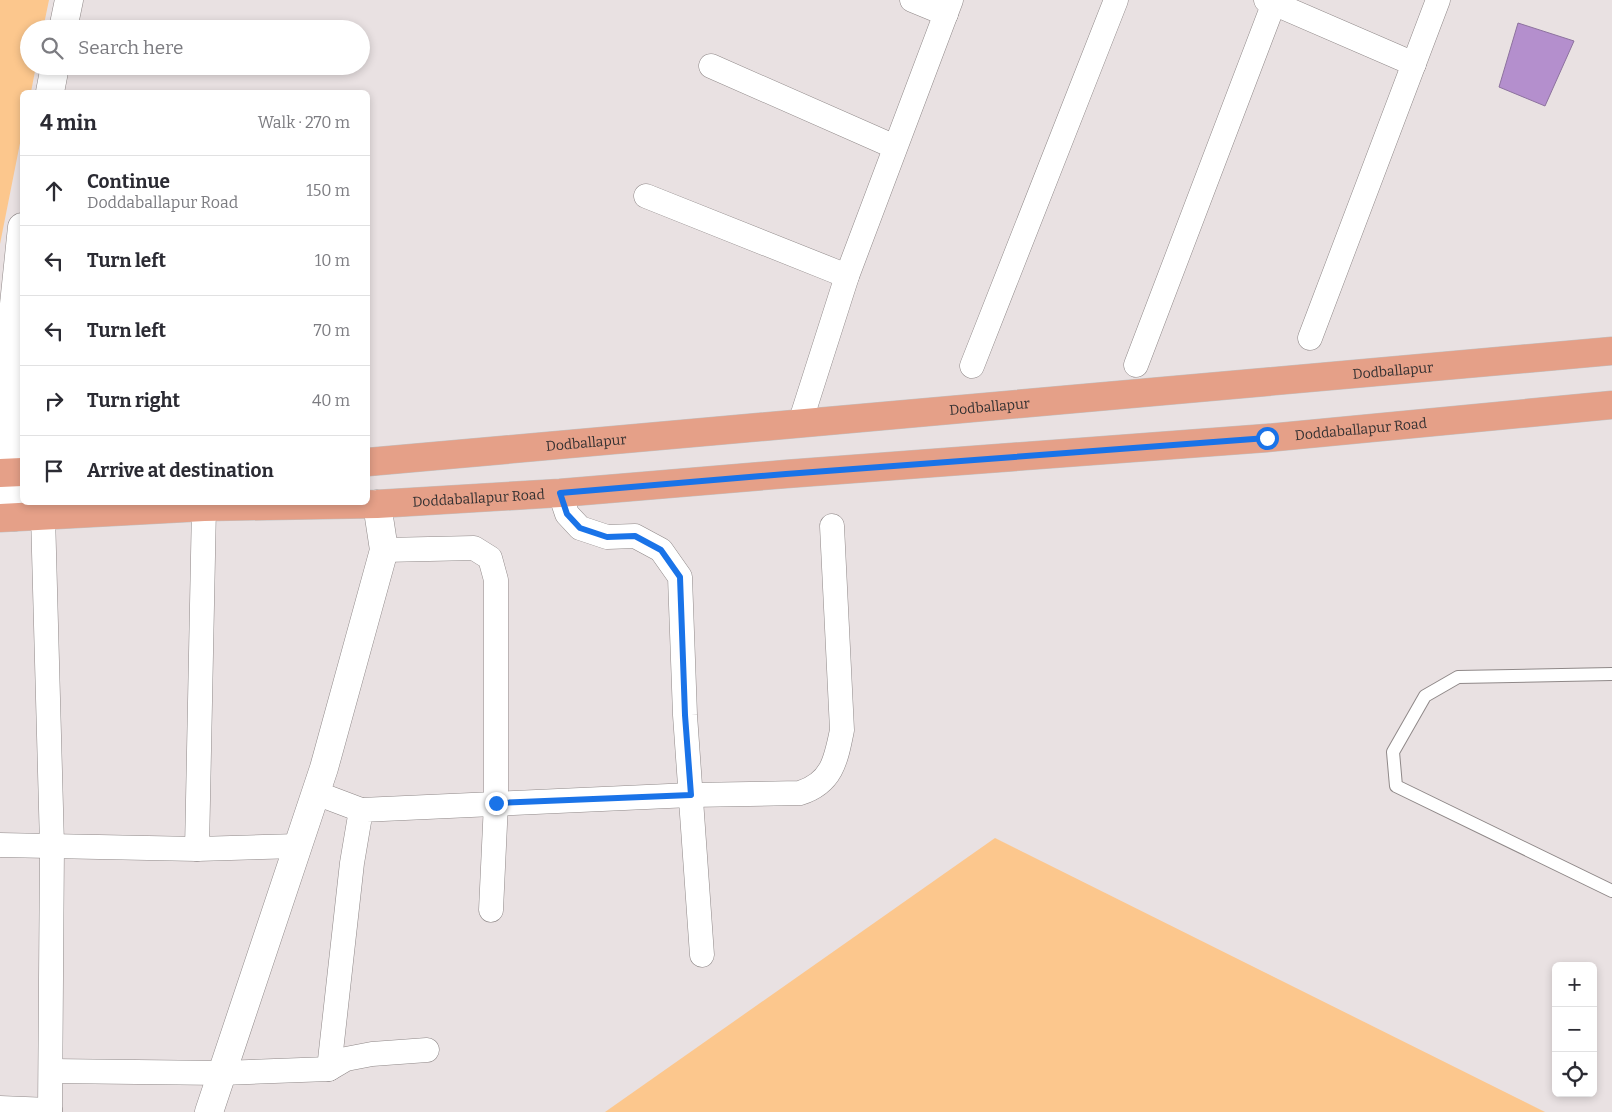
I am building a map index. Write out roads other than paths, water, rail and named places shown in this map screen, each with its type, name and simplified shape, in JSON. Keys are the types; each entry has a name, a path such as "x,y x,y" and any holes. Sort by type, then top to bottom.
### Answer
{"main road":[{"name":"Dodballapur","path":"370,462 1612,351"},
{"name":"Doddaballapur Road","path":"370,504 560,493 1267,438 1612,404"},
{"name":"Doddaballapur Road","path":"7,518 204,507 319,505"}],"street":[{"path":"65,20 69,0"},
{"path":"800,423 847,276 949,7 912,0"},
{"path":"972,366 1116,0"},
{"path":"1310,338 1438,0"},
{"path":"1136,365 1272,1 1414,64"},
{"path":"711,66 896,147"},
{"path":"50,90 54,75"},
{"path":"646,196 847,276"},
{"path":"7,518 12,473 10,343 20,246"},
{"path":"560,493 567,514 580,528 607,537 635,536 661,550 680,577 685,715 702,955"},
{"path":"209,1112 324,768 384,550 377,504"},
{"path":"197,849 204,507"},
{"path":"0,1108 50,1111 52,845 43,516"},
{"path":"316,793 361,810 691,795 800,793 814,789 828,776 837,756 842,730 832,526"},
{"path":"384,550 474,548 490,558 496,580 496,803 491,910"},
{"path":"329,1069 352,862 361,810"},
{"path":"0,845 197,849 298,846"},
{"path":"51,1071 222,1073 329,1069 346,1059 372,1054 428,1050"}],"lane":[{"path":"1612,674 1458,677 1425,696 1394,752 1396,786 1612,891"}]}
